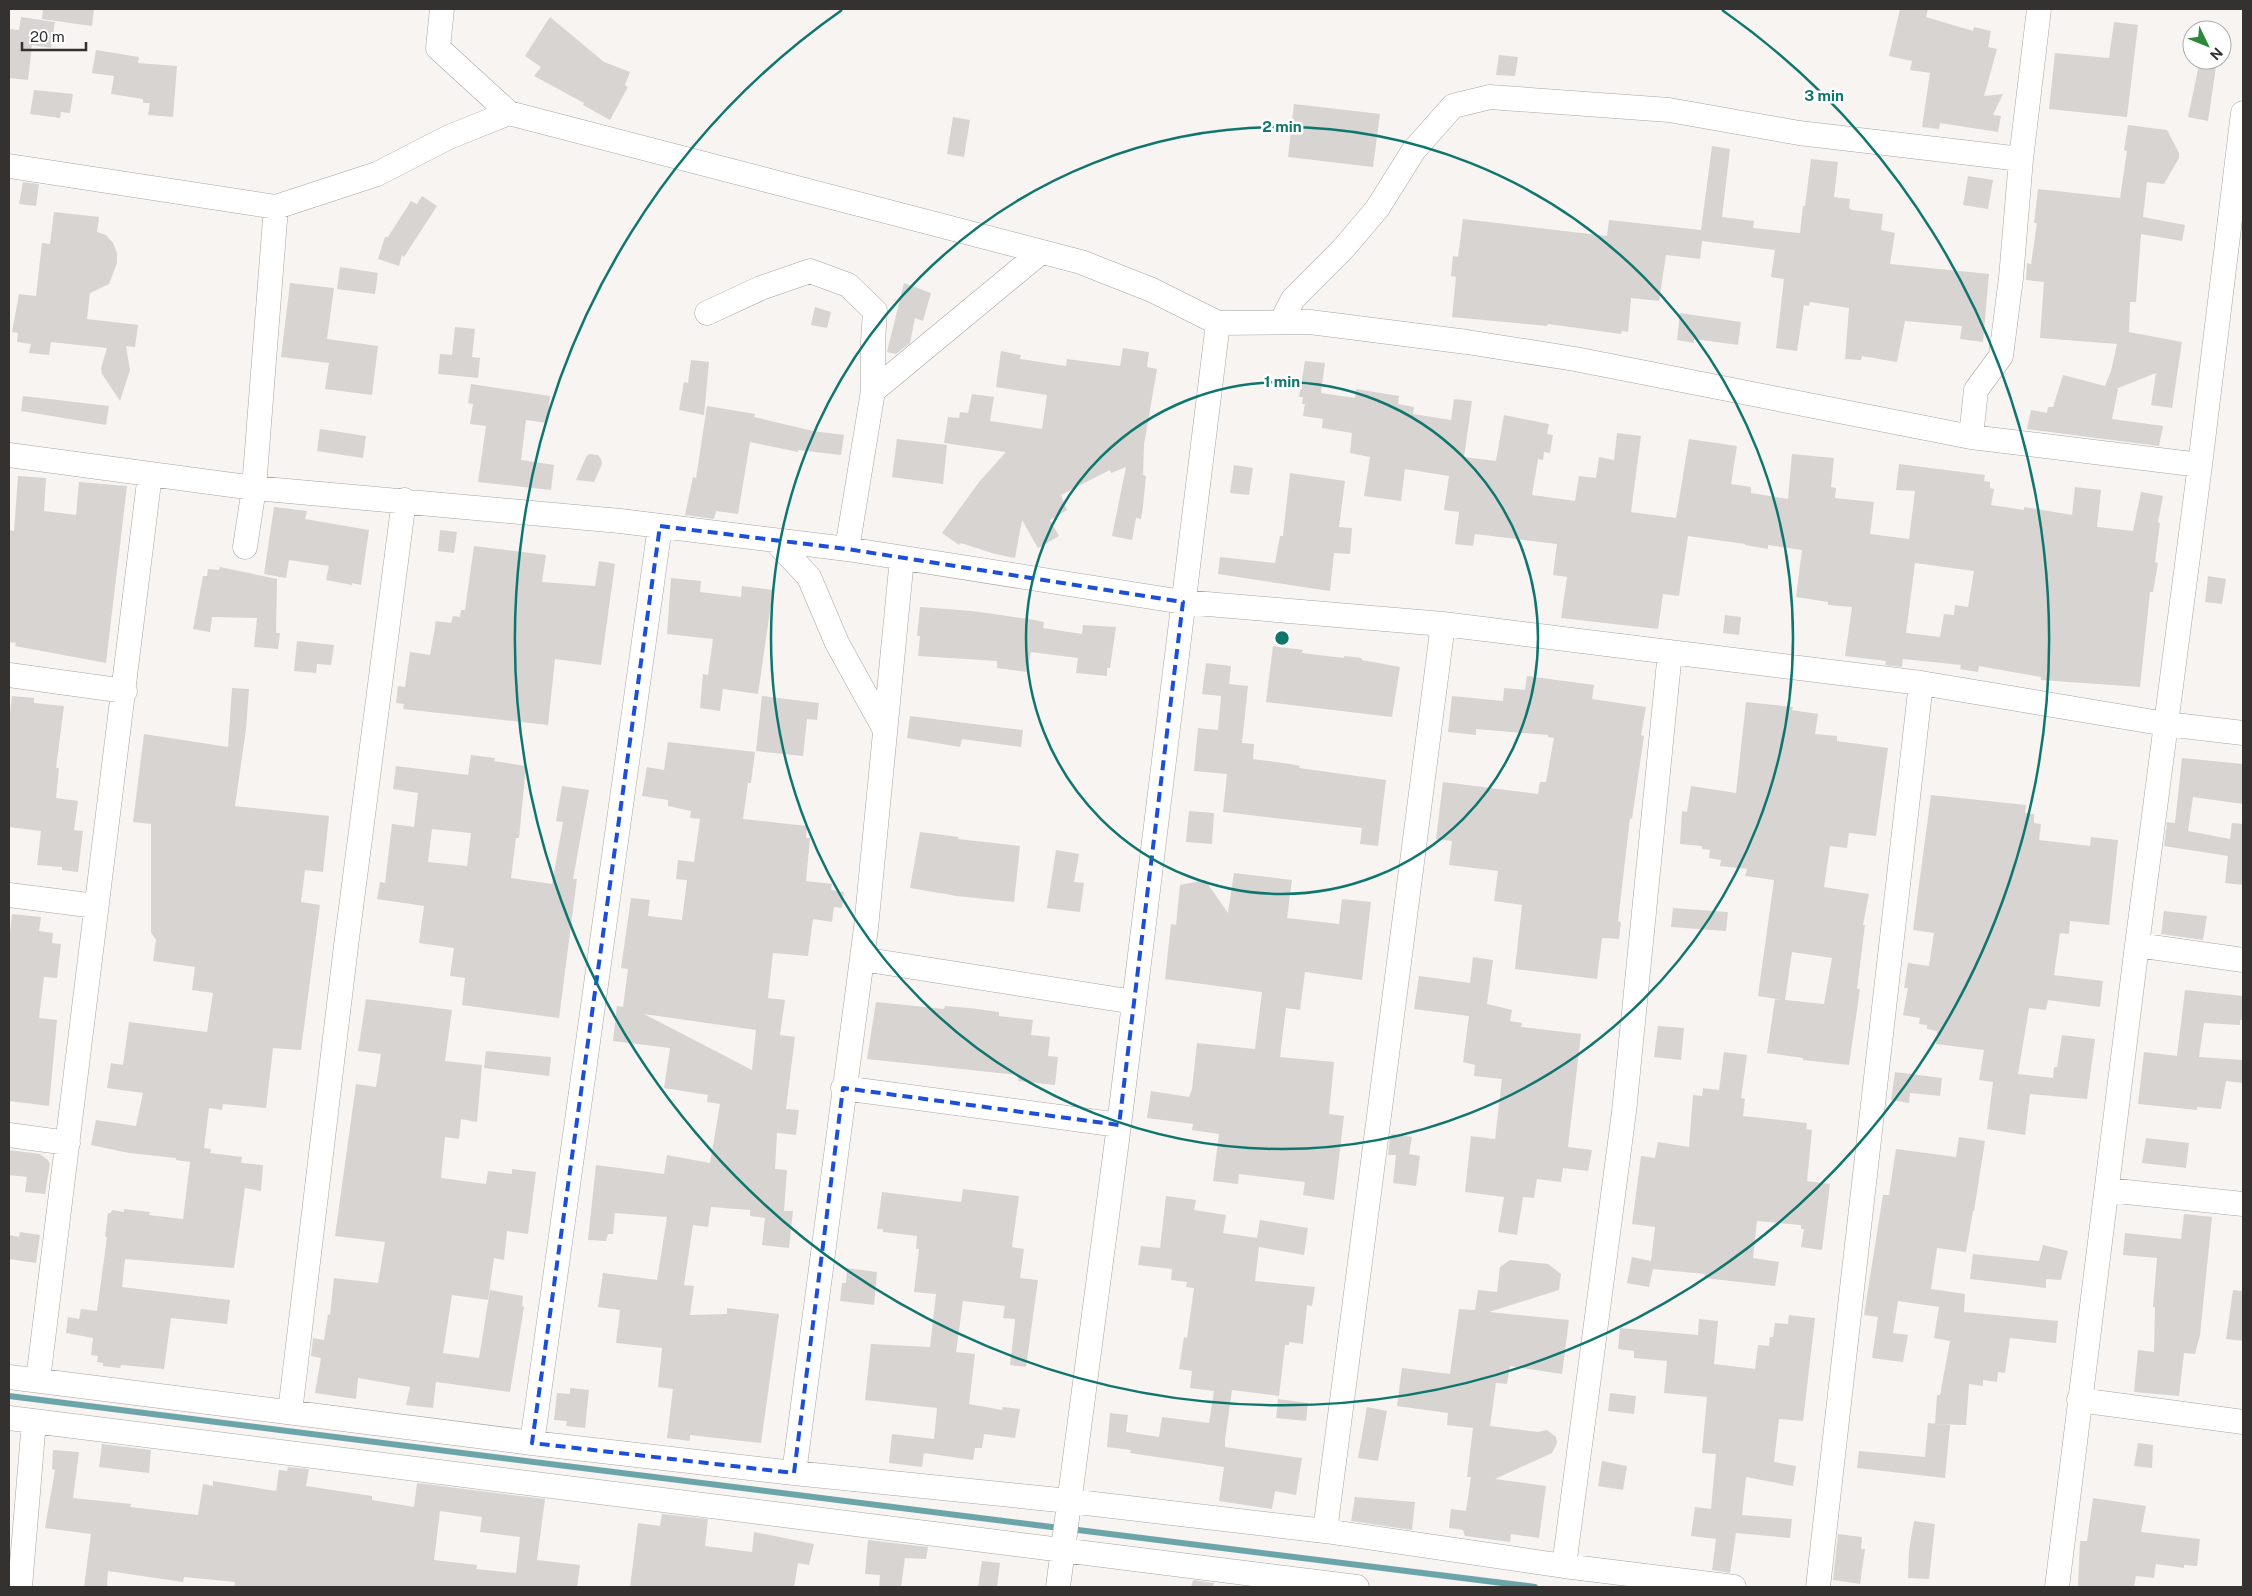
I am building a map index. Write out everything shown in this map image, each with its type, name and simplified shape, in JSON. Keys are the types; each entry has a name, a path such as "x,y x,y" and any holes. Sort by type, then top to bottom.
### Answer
{"street":[{"path":"442,9 438,48 509,113 1081,262 1152,290 1218,323 1310,322 1467,342 1575,359 1971,437 2200,465"},
{"path":"1971,437 1976,390 2001,356 2011,278 2021,159 2039,9"},
{"path":"1282,322 1293,299 1342,250 1377,209 1414,150 1453,106 1490,97 1669,110 1799,133 2021,159"},
{"path":"9,166 276,207 377,174 449,137 509,113"},
{"path":"2057,1587 2136,945 2200,465 2243,113"},
{"path":"245,547 254,488 276,207"},
{"path":"873,391 1041,252"},
{"path":"707,313 761,288 810,270 848,285 875,311 873,391 847,549"},
{"path":"1058,1587 1119,1124 1218,323"},
{"path":"9,455 254,488 404,500 660,526 776,542 847,549 1183,602 1443,624 1922,682 2166,724 2243,733"},
{"path":"38,1380 96,906 125,691 150,474"},
{"path":"290,1412 346,946 404,500"},
{"path":"532,1443 660,526"},
{"path":"776,542 809,577 837,643 885,730"},
{"path":"794,1473 827,1236 843,1088 862,958 902,558"},
{"path":"1325,1531 1443,624"},
{"path":"1564,1566 1624,1112 1670,652"},
{"path":"9,675 125,691"},
{"path":"1818,1587 1922,682"},
{"path":"9,895 96,906"},
{"path":"2136,945 2243,960"},
{"path":"862,958 1134,1002"},
{"path":"843,1088 1119,1124"},
{"path":"9,1135 68,1143"},
{"path":"2107,1190 2243,1204"},
{"path":"9,1376 532,1443 1068,1507 1325,1531 1564,1566 1734,1587"},
{"path":"2079,1400 2243,1422"},
{"path":"9,1418 1063,1546 1357,1587"},
{"path":"20,1587 34,1421"}],"highlighted area":[{"path":"660,526 847,549 1183,602 1119,1125 843,1088 794,1473 532,1443"}],"building":[{"path":"43,9 94,9 92,26 42,19"},
{"path":"1900,9 1928,9 1926,17 1973,31 1974,27 1991,31 1988,47 1997,49 1984,96 2003,94 1993,115 2001,116 1998,132 1940,123 1939,129 1922,127 1930,73 1910,70 1912,61 1889,56"},
{"path":"21,17 55,22 51,48 32,45 28,80 9,78 9,29 19,30"},
{"path":"550,17 604,62 630,72 625,85 628,87 610,120 583,105 584,103 534,76 541,67 525,56"},
{"path":"2114,22 2138,25 2127,117 2049,109 2055,53 2109,58"},
{"path":"96,50 139,57 138,63 177,66 173,117 148,115 150,103 143,103 143,99 111,94 114,76 92,73"},
{"path":"1499,55 1518,57 1515,76 1496,75"},
{"path":"2198,70 2216,70 2208,121 2188,117"},
{"path":"34,90 73,94 70,113 61,112 60,118 30,114"},
{"path":"1294,104 1380,114 1373,167 1288,157"},
{"path":"953,117 970,120 964,157 947,154"},
{"path":"2128,125 2167,130 2179,153 2179,158 2164,184 2147,182 2143,217 2185,225 2182,241 2141,234 2136,302 2130,302 2129,332 2182,342 2172,408 2151,405 2156,373 2116,389 2118,389 2112,419 2163,426 2159,446 2027,429 2031,410 2047,413 2048,407 2053,407 2063,375 2105,386 2111,371 2117,344 2040,338 2044,282 2026,280 2027,263 2031,264 2037,223 2034,223 2038,189 2120,198 2127,151 2124,150"},
{"path":"1712,146 1730,149 1722,217 1754,221 1753,228 1800,233 1811,159 1838,162 1834,197 1850,199 1849,208 1852,210 1883,214 1881,230 1895,233 1890,264 1989,274 1983,342 1960,339 1962,326 1905,321 1897,362 1862,356 1861,360 1845,359 1849,308 1810,302 1809,306 1804,305 1797,351 1776,348 1784,279 1771,277 1775,250 1702,241 1700,259 1666,255 1659,301 1631,298 1628,332 1622,331 1621,334 1548,324 1547,326 1452,317 1456,277 1451,276 1453,256 1458,257 1463,219 1607,236 1609,220 1701,230"},
{"path":"1968,176 1993,180 1988,209 1963,205"},
{"path":"23,182 39,184 36,206 19,204"},
{"path":"422,196 437,206 404,257 402,255 399,266 378,259 385,237 388,237 411,201 417,204"},
{"path":"54,212 99,217 97,232 106,235 113,243 117,253 117,263 109,284 90,293 87,319 138,325 135,347 126,346 130,370 120,401 102,374 101,368 107,348 51,342 49,355 29,353 31,344 17,342 18,333 12,332 19,294 36,296 42,243 50,244"},
{"path":"340,267 378,273 375,294 337,289"},
{"path":"290,283 334,288 327,339 378,346 372,395 325,389 329,363 281,357"},
{"path":"904,283 931,293 923,321 915,318 910,343 896,354 887,352"},
{"path":"815,307 831,312 827,328 811,325"},
{"path":"1680,313 1741,322 1738,345 1694,339 1694,343 1677,340"},
{"path":"455,327 475,329 472,357 480,358 478,378 438,374 440,354 452,355"},
{"path":"1123,348 1149,352 1147,367 1157,369 1144,445 1143,475 1146,476 1143,506 1141,519 1136,518 1132,540 1112,536 1126,467 1111,473 1110,470 1061,495 1067,510 1050,520 1059,536 1038,548 1022,520 1015,558 961,543 959,545 942,533 979,482 1006,452 944,443 948,417 959,418 960,412 968,413 972,394 994,397 990,421 1042,429 1047,395 996,387 1001,351 1021,355 1020,359 1066,366 1067,359 1120,366"},
{"path":"691,360 709,362 704,415 679,410 684,382 688,383"},
{"path":"1305,361 1325,363 1321,393 1355,398 1356,389 1399,396 1398,404 1414,407 1413,414 1451,420 1454,399 1472,401 1464,457 1496,461 1504,415 1549,424 1547,434 1553,435 1550,453 1544,452 1543,460 1538,459 1532,495 1575,501 1579,476 1596,478 1599,457 1614,460 1617,433 1641,436 1631,512 1676,518 1689,439 1737,446 1731,484 1751,487 1751,493 1788,499 1792,454 1834,458 1831,487 1836,488 1835,498 1874,502 1870,534 1909,539 1915,491 1896,490 1899,464 1985,475 1984,481 1990,482 1990,488 1994,489 1991,505 2024,510 2024,507 2072,515 2075,487 2101,490 2097,527 2133,531 2141,492 2163,496 2158,522 2160,523 2155,562 2158,563 2153,592 2150,592 2140,687 2041,680 2041,677 1979,666 1978,672 1960,669 1961,665 1903,659 1902,667 1885,665 1886,661 1845,656 1852,607 1828,605 1828,602 1796,597 1802,550 1768,545 1768,549 1688,536 1679,596 1663,594 1658,629 1561,618 1567,577 1553,575 1557,544 1475,534 1473,546 1455,544 1459,512 1444,510 1449,476 1405,469 1401,501 1364,496 1370,457 1350,453 1352,433 1322,428 1323,419 1303,416 1305,404 1302,404 1303,397 1299,397","holes":["1915,563 1974,571 1968,607 1955,605 1954,615 1944,614 1940,637 1906,633"]},
{"path":"471,384 550,396 547,423 526,420 521,460 554,465 551,490 478,482 486,426 470,424 473,404 468,403"},
{"path":"23,396 109,406 106,425 21,411"},
{"path":"707,406 755,414 754,417 813,431 844,435 841,455 798,450 798,452 750,442 738,514 716,511 714,519 685,515 693,477 696,478"},
{"path":"320,429 366,436 363,458 317,451"},
{"path":"897,439 947,445 943,484 892,477"},
{"path":"589,454 598,455 602,464 594,482 576,480 586,457"},
{"path":"1234,465 1253,468 1249,495 1230,493"},
{"path":"1290,473 1345,481 1339,527 1352,528 1350,554 1334,553 1330,591 1218,574 1220,557 1275,563 1280,536 1283,536"},
{"path":"18,476 46,478 44,511 76,515 79,482 127,486 106,663 15,646 16,643 9,642 9,530 14,531"},
{"path":"274,507 307,511 305,519 369,530 361,585 326,580 329,566 289,560 286,578 264,574"},
{"path":"440,530 457,532 454,553 438,551"},
{"path":"474,546 546,555 542,582 595,586 599,561 615,564 601,665 555,659 548,725 403,709 404,704 396,703 398,686 405,687 410,652 430,655 436,621 451,623 453,616 460,617 461,610 465,610"},
{"path":"220,567 277,579 276,633 280,633 278,649 254,647 257,618 212,617 210,632 193,629 203,576 207,576 208,569 219,570"},
{"path":"2208,576 2226,579 2222,604 2205,602"},
{"path":"671,578 701,581 700,592 741,597 742,586 773,590 758,694 723,689 720,711 700,708 703,674 708,675 713,639 667,634"},
{"path":"920,607 972,611 1035,620 1044,622 1043,628 1082,634 1083,625 1116,627 1110,668 1107,668 1107,676 1076,673 1078,658 1031,652 1027,672 997,668 997,661 918,656 920,636 917,636"},
{"path":"1725,615 1741,617 1739,635 1723,633"},
{"path":"297,641 334,645 331,665 317,664 316,673 294,671"},
{"path":"1273,646 1303,650 1302,653 1362,658 1362,660 1400,667 1392,717 1266,702"},
{"path":"1206,663 1231,666 1229,684 1248,686 1242,743 1254,744 1253,759 1300,766 1299,768 1386,780 1378,846 1360,844 1362,828 1223,812 1227,774 1194,771 1198,728 1218,730 1221,696 1202,694"},
{"path":"1527,676 1594,685 1592,699 1646,707 1641,735 1644,736 1632,819 1630,818 1618,921 1621,922 1619,939 1602,938 1597,979 1515,969 1522,905 1494,901 1498,871 1449,865 1452,841 1436,839 1443,782 1538,794 1540,782 1546,782 1554,738 1548,737 1548,735 1476,729 1476,735 1448,732 1452,696 1503,701 1504,688 1525,690"},
{"path":"232,688 249,689 246,729 235,806 329,816 323,872 305,870 301,902 320,905 301,1050 273,1048 266,1108 223,1104 222,1110 209,1108 204,1148 211,1149 210,1153 242,1157 241,1163 263,1165 261,1191 245,1188 234,1268 125,1259 122,1287 230,1300 227,1324 171,1318 164,1369 121,1365 120,1368 103,1366 103,1363 97,1362 98,1356 91,1355 93,1338 66,1333 68,1317 79,1319 81,1309 97,1311 107,1237 105,1237 108,1213 111,1213 112,1210 124,1212 124,1209 150,1212 149,1215 183,1219 190,1162 176,1160 176,1158 129,1153 91,1145 96,1120 136,1126 143,1093 107,1088 111,1063 123,1065 129,1022 207,1032 213,993 192,990 195,967 153,961 156,940 151,932 151,824 133,822 144,734 228,747"},
{"path":"12,696 34,698 34,703 64,706 56,768 59,768 56,798 78,801 74,830 83,831 78,872 62,870 62,867 37,865 41,831 9,827 9,722"},
{"path":"762,696 819,703 817,720 807,719 803,756 756,751"},
{"path":"1746,702 1793,707 1792,710 1818,714 1815,734 1837,736 1837,741 1888,748 1876,836 1849,833 1847,848 1830,846 1824,887 1869,894 1863,925 1865,925 1857,989 1860,989 1849,1065 1803,1060 1803,1058 1767,1053 1775,999 1783,1000 1758,996 1774,880 1745,876 1747,869 1720,866 1721,860 1709,858 1710,850 1702,849 1702,846 1680,844 1682,811 1687,812 1691,786 1736,793","holes":["1792,952 1832,958 1824,1004 1785,1000"]},
{"path":"910,716 1023,730 1021,747 962,739 960,747 907,738"},
{"path":"668,742 755,752 751,783 748,783 743,819 807,826 806,838 810,838 806,881 832,884 831,890 844,892 842,908 834,907 832,922 813,919 808,956 773,953 768,998 785,1000 780,1035 795,1037 786,1109 799,1110 796,1135 777,1133 775,1169 787,1170 784,1211 793,1211 789,1248 762,1245 765,1218 750,1216 750,1210 711,1207 708,1227 693,1225 684,1285 694,1286 690,1315 727,1314 727,1308 779,1314 761,1443 690,1435 690,1441 667,1438 673,1389 658,1387 662,1348 616,1343 620,1310 598,1307 603,1273 657,1280 667,1217 615,1213 613,1234 608,1234 606,1241 588,1240 596,1165 664,1174 667,1155 710,1163 720,1104 707,1102 708,1095 664,1088 670,1048 613,1041 617,1006 623,1007 628,969 621,968 631,898 650,900 648,916 682,920 687,880 676,879 678,860 694,862 700,819 690,818 691,811 668,806 668,800 642,796 647,767 664,770","holes":["644,1014 756,1030 752,1070"]},
{"path":"471,755 495,758 494,761 526,766 519,838 516,838 511,878 552,884 563,822 556,821 562,786 589,790 573,879 577,879 559,1018 462,1005 465,978 450,976 454,948 419,943 424,906 377,899 380,882 385,883 392,824 414,827 418,793 393,789 396,766 468,775","holes":["432,829 471,833 467,866 428,862"]},
{"path":"2182,758 2243,764 2243,804 2193,797 2188,831 2230,839 2232,823 2243,824 2243,885 2225,883 2228,856 2164,846 2167,822 2175,823"},
{"path":"1931,795 2026,805 2025,813 2034,814 2034,823 2041,824 2039,840 2090,846 2091,837 2118,840 2109,925 2070,921 2069,934 2060,933 2054,975 2103,981 2100,1007 2048,1000 2046,1010 2029,1008 2018,1074 2053,1078 2054,1067 2057,1067 2062,1035 2095,1039 2087,1099 2030,1094 2025,1135 1987,1129 1993,1082 1979,1080 1984,1050 1936,1044 1937,1031 1927,1029 1927,1025 1919,1024 1920,1018 1903,1015 1908,988 1904,988 1908,963 1929,966 1934,933 1913,930"},
{"path":"1189,811 1214,813 1212,844 1186,842"},
{"path":"920,832 959,837 958,839 1020,846 1014,902 957,896 910,888"},
{"path":"1056,850 1079,854 1074,882 1084,883 1080,912 1047,908"},
{"path":"1234,873 1292,880 1287,918 1339,924 1342,899 1371,902 1362,980 1305,972 1300,1010 1286,1008 1280,1057 1334,1062 1329,1114 1344,1116 1334,1200 1303,1195 1305,1182 1239,1174 1238,1184 1213,1181 1219,1134 1192,1130 1193,1124 1147,1118 1151,1091 1189,1097 1192,1089 1197,1043 1255,1049 1262,992 1165,979 1171,924 1176,925 1180,885 1205,880 1228,913"},
{"path":"1673,908 1728,912 1726,931 1671,927"},
{"path":"2164,911 2207,916 2203,940 2161,934"},
{"path":"12,914 41,917 39,931 53,933 52,943 61,944 57,978 44,977 39,1018 57,1020 49,1106 9,1101 9,941"},
{"path":"1473,957 1493,960 1487,1004 1512,1010 1510,1021 1522,1023 1521,1027 1581,1034 1568,1147 1592,1150 1588,1171 1563,1168 1561,1182 1537,1179 1534,1198 1523,1197 1517,1235 1498,1232 1504,1197 1465,1192 1471,1136 1495,1139 1502,1079 1474,1076 1475,1065 1463,1062 1469,1016 1414,1009 1419,976 1470,983"},
{"path":"2185,990 2243,996 2243,1020 2240,1020 2240,1025 2204,1023 2199,1057 2243,1060 2243,1083 2226,1081 2221,1109 2197,1107 2197,1110 2138,1104 2144,1052 2177,1056"},
{"path":"366,999 452,1010 445,1061 482,1065 477,1122 461,1119 459,1139 445,1137 441,1178 486,1184 488,1171 512,1174 512,1169 536,1172 528,1234 507,1231 504,1260 494,1258 488,1300 452,1295 443,1353 479,1358 490,1290 523,1296 522,1306 524,1307 510,1392 436,1382 433,1408 406,1405 410,1387 358,1378 356,1399 315,1393 321,1358 311,1356 313,1338 324,1340 328,1314 330,1315 334,1278 378,1283 385,1242 335,1236 356,1084 376,1087 381,1054 358,1051"},
{"path":"876,1002 944,1009 945,1006 969,1008 999,1012 999,1016 1033,1020 1031,1035 1050,1037 1048,1056 1058,1057 1055,1085 1018,1081 1019,1075 867,1059"},
{"path":"1658,1026 1684,1028 1681,1060 1654,1057"},
{"path":"486,1051 551,1057 549,1076 484,1068"},
{"path":"1724,1052 1747,1055 1741,1098 1745,1099 1743,1116 1807,1123 1806,1129 1812,1130 1807,1181 1830,1184 1822,1250 1801,1247 1804,1229 1801,1229 1801,1225 1757,1221 1753,1258 1779,1262 1775,1286 1704,1278 1705,1274 1653,1269 1649,1287 1627,1283 1632,1257 1651,1261 1655,1227 1632,1224 1641,1156 1655,1158 1658,1142 1689,1147 1693,1095 1702,1096 1703,1088 1719,1090"},
{"path":"1895,1072 1942,1078 1940,1096 1910,1093 1909,1103 1891,1100"},
{"path":"1392,1134 1412,1137 1409,1154 1420,1156 1416,1186 1393,1183 1396,1155 1388,1155"},
{"path":"1959,1137 1985,1141 1974,1211 1966,1252 1937,1248 1931,1289 1965,1294 1964,1312 2058,1321 2056,1343 2010,1338 2005,1373 1998,1372 1997,1382 1983,1380 1983,1386 1969,1384 1966,1425 1935,1424 1937,1395 1940,1395 1950,1341 1934,1338 1939,1307 1898,1301 1893,1333 1908,1335 1903,1362 1872,1358 1878,1317 1864,1315 1883,1195 1889,1195 1896,1149 1956,1157"},
{"path":"2146,1138 2189,1143 2186,1168 2142,1163"},
{"path":"9,1150 40,1154 48,1160 50,1164 45,1194 25,1192 27,1177 9,1175"},
{"path":"963,1189 1019,1196 1012,1247 1024,1249 1020,1278 1038,1280 1026,1367 1010,1365 1015,1319 1003,1318 1005,1306 963,1301 956,1352 975,1354 969,1404 1002,1410 1003,1407 1020,1409 1015,1438 984,1434 982,1448 975,1448 973,1460 924,1453 922,1467 889,1463 892,1434 934,1439 937,1408 865,1400 871,1344 930,1347 936,1294 914,1292 919,1249 916,1249 917,1236 883,1232 883,1229 877,1229 882,1192 961,1202"},
{"path":"1166,1196 1196,1200 1194,1210 1226,1215 1223,1233 1257,1238 1260,1220 1308,1228 1304,1255 1259,1247 1255,1281 1315,1287 1312,1306 1307,1305 1303,1344 1289,1342 1289,1345 1285,1345 1279,1396 1232,1390 1225,1440 1225,1447 1302,1458 1296,1495 1275,1491 1272,1509 1219,1501 1224,1467 1130,1453 1131,1450 1107,1447 1110,1413 1128,1415 1126,1432 1159,1437 1162,1417 1209,1423 1214,1391 1190,1388 1192,1371 1179,1369 1184,1337 1187,1338 1194,1288 1186,1287 1187,1282 1171,1280 1172,1269 1138,1265 1141,1246 1160,1248"},
{"path":"2184,1214 2212,1217 2200,1335 2195,1354 2184,1353 2179,1396 2134,1392 2138,1350 2154,1352 2155,1307 2153,1307 2157,1258 2123,1255 2125,1233 2181,1239"},
{"path":"20,1232 40,1235 36,1263 9,1259 9,1235 19,1237"},
{"path":"2043,1245 2068,1251 2061,1280 2046,1279 2046,1288 1970,1279 1973,1254 2039,1261"},
{"path":"1510,1260 1548,1264 1561,1274 1559,1290 1489,1312 1569,1320 1562,1374 1510,1366 1507,1384 1496,1383 1490,1426 1538,1432 1547,1430 1556,1437 1557,1443 1552,1453 1495,1479 1546,1486 1539,1538 1511,1534 1510,1542 1465,1536 1463,1530 1449,1528 1451,1509 1466,1511 1471,1477 1467,1477 1473,1428 1447,1425 1448,1413 1397,1406 1402,1368 1450,1374 1459,1309 1475,1310 1478,1290 1497,1292 1500,1267"},
{"path":"847,1268 877,1272 874,1305 840,1301 842,1283 846,1283"},
{"path":"2233,1290 2243,1291 2243,1341 2226,1339"},
{"path":"1789,1315 1815,1318 1803,1421 1779,1419 1774,1462 1796,1466 1793,1486 1746,1477 1742,1515 1792,1519 1790,1538 1736,1533 1730,1573 1712,1570 1716,1539 1691,1536 1695,1507 1711,1509 1716,1454 1702,1453 1707,1397 1664,1393 1667,1361 1634,1358 1634,1351 1618,1349 1620,1328 1698,1335 1699,1319 1718,1321 1714,1364 1755,1369 1758,1345 1769,1346 1770,1337 1773,1337 1775,1323 1788,1324"},
{"path":"570,1388 589,1390 585,1428 566,1426 567,1421 554,1420 557,1393 570,1394"},
{"path":"1610,1393 1636,1396 1634,1414 1608,1411"},
{"path":"1278,1399 1308,1403 1306,1421 1276,1418"},
{"path":"1367,1407 1387,1411 1378,1461 1358,1458"},
{"path":"1928,1423 1950,1425 1945,1478 1857,1468 1859,1451 1925,1457"},
{"path":"2138,1443 2153,1445 2152,1468 2134,1466"},
{"path":"102,1444 151,1450 149,1473 99,1467"},
{"path":"53,1450 79,1452 73,1498 131,1504 130,1507 198,1515 203,1484 213,1486 213,1481 276,1491 279,1470 287,1471 288,1467 309,1469 306,1486 372,1496 372,1500 414,1507 417,1483 545,1499 537,1560 580,1565 577,1587 234,1587 235,1582 184,1577 183,1582 108,1571 107,1587 84,1587 91,1534 45,1528 55,1470 52,1469","holes":["440,1511 482,1517 480,1532 520,1537 516,1573 476,1569 477,1565 434,1560"]},
{"path":"1602,1461 1627,1466 1623,1490 1598,1486"},
{"path":"1355,1497 1415,1502 1412,1530 1351,1521"},
{"path":"2093,1498 2146,1506 2141,1532 2200,1539 2197,1566 2184,1565 2184,1568 2156,1564 2154,1578 2136,1576 2134,1587 2078,1586 2080,1541 2087,1541"},
{"path":"662,1514 708,1519 705,1546 752,1552 754,1532 814,1544 809,1565 798,1563 794,1587 630,1587 638,1523 660,1526"},
{"path":"1914,1521 1935,1524 1929,1579 1908,1578 1909,1550"},
{"path":"1838,1534 1862,1537 1861,1549 1865,1549 1860,1584 1833,1580"},
{"path":"868,1540 928,1547 926,1559 905,1558 901,1587 879,1587 880,1575 865,1574"},
{"path":"982,1561 1000,1563 997,1587 978,1587"},
{"path":"1193,1580 1214,1583 1213,1587 1191,1587"}],"waterway":[{"path":"9,1396 1060,1528"},
{"path":"1070,1529 1535,1587"}]}
